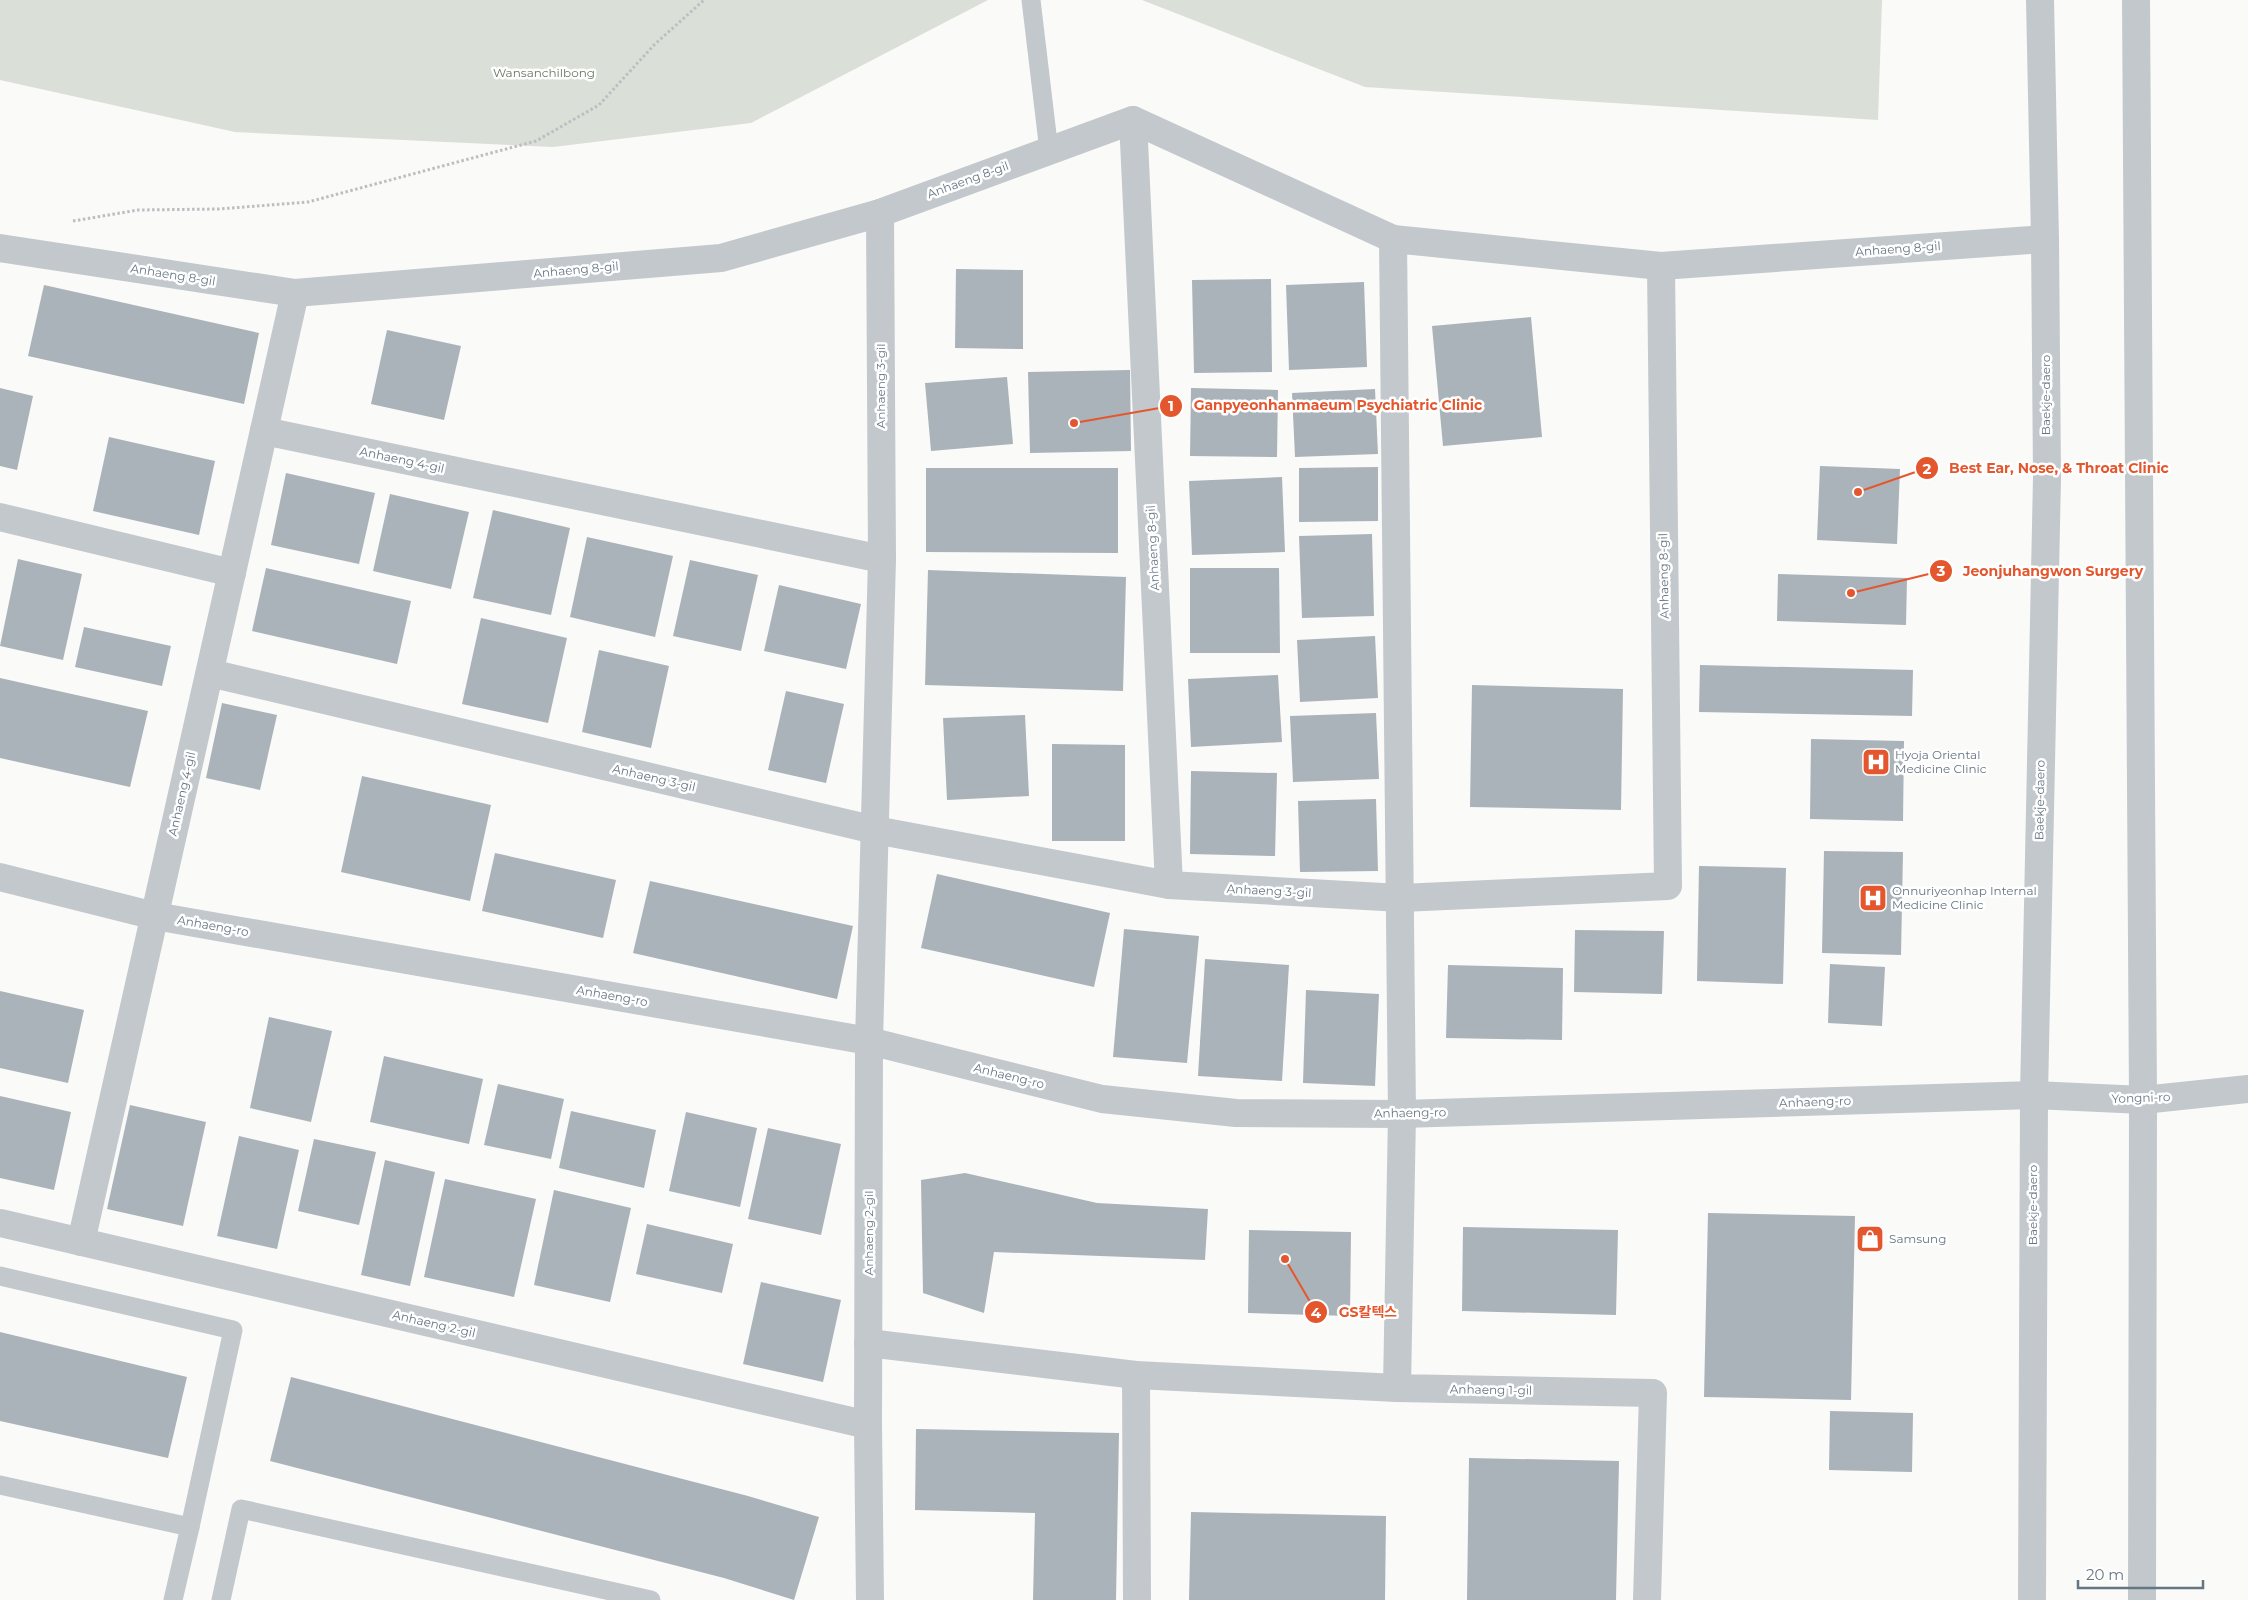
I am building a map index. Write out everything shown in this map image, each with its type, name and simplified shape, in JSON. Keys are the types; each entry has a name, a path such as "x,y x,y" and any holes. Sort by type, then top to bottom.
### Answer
{"street":[{"name":"Baekje-daero","path":"2032,1600 2034,1096 2047,488 2045,239 2040,0"},
{"path":"2136,0 2143,1100 2142,1600"},
{"name":"Anhaeng 8-gil","path":"1133,120 1169,885"},
{"name":"Anhaeng 8-gil","path":"0,248 295,294 721,258 880,213 1133,120 1393,239 1661,266 2045,239"},
{"name":"Anhaeng 3-gil","path":"869,1041 882,559 880,213"},
{"path":"868,1343 1136,1375 1396,1388 1402,1114 1393,239"},
{"name":"Anhaeng 8-gil","path":"1661,266 1668,886"},
{"name":"Anhaeng 4-gil","path":"81,1242 295,294"},
{"name":"Anhaeng 4-gil","path":"264,431 882,559"},
{"path":"0,517 232,573"},
{"name":"Anhaeng 3-gil","path":"210,673 875,830 1169,885 1401,898 1668,886"},
{"name":"Anhaeng-ro","path":"0,877 155,916 869,1041 1102,1099 1236,1113 1402,1114 2034,1096"},
{"name":"Anhaeng 2-gil","path":"869,1041 868,1425 870,1600"},
{"name":"Yongni-ro","path":"2034,1096 2143,1100 2248,1089"},
{"name":"Anhaeng 2-gil","path":"0,1224 868,1425"},
{"path":"1136,1375 1137,1600"},
{"name":"Anhaeng 1-gil","path":"1396,1388 1653,1393 1647,1600"}],"lane":[{"path":"1031,0 1049,151"},
{"path":"0,1276 233,1330 173,1600"},
{"path":"0,1485 190,1527"},
{"path":"221,1600 241,1509 651,1600"}],"path":[{"path":"67,222 138,210 219,209 308,202 536,141 600,106 654,45 704,0"}],"green space":[{"name":"Wansanchilbong","path":"0,0 988,0 751,123 553,147 235,132 0,80"},
{"path":"1142,0 1882,0 1878,120 1365,87"}],"building":[{"path":"956,269 1023,270 1023,349 955,348"},
{"path":"1271,279 1272,372 1194,373 1192,280"},
{"path":"1364,282 1367,367 1289,370 1286,285"},
{"path":"44,285 259,333 244,404 28,356"},
{"path":"1531,317 1542,437 1443,446 1432,326"},
{"path":"387,330 461,346 444,420 371,404"},
{"path":"1130,370 1131,451 1030,453 1028,372"},
{"path":"1007,377 1013,444 931,451 925,383"},
{"path":"0,388 33,396 17,470 0,466"},
{"path":"1191,388 1278,390 1277,457 1190,456"},
{"path":"1375,389 1378,454 1295,457 1292,393"},
{"path":"109,437 215,461 199,535 93,511"},
{"path":"1820,466 1900,469 1897,544 1817,540"},
{"path":"1378,467 1378,521 1299,522 1299,468"},
{"path":"926,468 1118,468 1118,553 926,552"},
{"path":"286,473 375,493 359,564 271,545"},
{"path":"1282,477 1285,552 1192,555 1189,481"},
{"path":"390,494 469,512 451,589 373,571"},
{"path":"493,510 570,528 551,615 473,598"},
{"path":"1372,534 1374,616 1302,618 1299,536"},
{"path":"587,537 673,556 655,637 570,617"},
{"path":"18,559 82,574 63,660 0,646"},
{"path":"690,560 758,575 741,651 673,636"},
{"path":"266,568 411,601 397,664 252,631"},
{"path":"1190,568 1279,568 1280,653 1190,653"},
{"path":"928,570 1126,577 1123,691 925,685"},
{"path":"1778,574 1907,578 1906,625 1777,621"},
{"path":"779,585 861,604 846,669 764,651"},
{"path":"481,618 567,638 548,723 462,704"},
{"path":"84,627 171,646 162,686 75,667"},
{"path":"1375,636 1378,698 1300,702 1297,640"},
{"path":"599,650 669,666 651,748 582,732"},
{"path":"1700,665 1913,670 1912,716 1699,712"},
{"path":"1278,675 1282,742 1191,747 1188,679"},
{"path":"0,678 148,711 130,787 0,758"},
{"path":"1472,685 1623,689 1621,810 1470,807"},
{"path":"786,691 844,704 826,783 768,770"},
{"path":"222,703 277,715 260,790 206,778"},
{"path":"1376,713 1379,779 1293,782 1290,716"},
{"path":"1025,715 1029,796 947,800 943,718"},
{"path":"1811,739 1904,741 1903,821 1810,819"},
{"path":"1052,744 1125,745 1125,841 1052,841"},
{"path":"1191,771 1277,773 1275,856 1190,854"},
{"path":"362,776 491,805 470,901 341,872"},
{"path":"1376,799 1378,871 1300,872 1298,801"},
{"path":"1824,851 1903,852 1901,955 1822,953"},
{"path":"495,853 616,880 603,938 482,911"},
{"path":"1699,866 1786,868 1783,984 1697,981"},
{"path":"937,874 1110,913 1094,987 921,948"},
{"path":"650,881 853,926 837,999 633,953"},
{"path":"1124,929 1199,936 1187,1063 1113,1057"},
{"path":"1575,930 1664,931 1662,994 1574,992"},
{"path":"1205,959 1289,965 1282,1081 1198,1076"},
{"path":"1830,964 1885,967 1882,1026 1828,1023"},
{"path":"1448,965 1563,968 1562,1040 1446,1038"},
{"path":"1306,990 1379,994 1375,1086 1303,1083"},
{"path":"0,991 84,1010 68,1083 0,1068"},
{"path":"269,1017 332,1031 311,1122 250,1108"},
{"path":"384,1056 483,1079 469,1144 370,1122"},
{"path":"498,1084 564,1099 551,1159 484,1145"},
{"path":"0,1096 71,1112 54,1190 0,1178"},
{"path":"130,1105 206,1122 183,1226 107,1209"},
{"path":"571,1111 656,1130 644,1188 559,1168"},
{"path":"686,1112 757,1128 740,1207 669,1191"},
{"path":"768,1128 841,1144 821,1235 748,1219"},
{"path":"239,1136 299,1150 277,1249 217,1236"},
{"path":"314,1139 376,1152 359,1225 298,1211"},
{"path":"385,1160 435,1172 410,1286 361,1275"},
{"path":"965,1173 1097,1203 1208,1209 1205,1260 994,1252 984,1313 923,1293 921,1180"},
{"path":"445,1179 536,1199 514,1297 424,1277"},
{"path":"554,1190 631,1208 610,1302 534,1285"},
{"path":"1708,1213 1855,1216 1851,1400 1704,1397"},
{"path":"647,1224 733,1244 722,1293 636,1274"},
{"path":"1463,1227 1618,1230 1616,1315 1462,1311"},
{"path":"1249,1230 1351,1232 1350,1316 1248,1313"},
{"path":"761,1282 841,1300 823,1382 743,1364"},
{"path":"0,1332 187,1377 168,1458 0,1421"},
{"path":"291,1377 748,1496 819,1517 794,1600 724,1578 270,1461"},
{"path":"1830,1411 1913,1413 1912,1472 1829,1470"},
{"path":"916,1429 1119,1433 1116,1600 1033,1600 1035,1513 915,1510"},
{"path":"1469,1458 1619,1461 1616,1600 1467,1600"},
{"path":"1191,1512 1386,1516 1385,1600 1189,1600"}],"place":[{"name":"Ganpyeonhanmaeum Psychiatric Clinic","path":"1074,423"},
{"name":"Best Ear, Nose, & Throat Clinic","path":"1858,492"},
{"name":"Jeonjuhangwon Surgery","path":"1851,593"},
{"name":"Hyoja Oriental Medicine Clinic","path":"1876,762"},
{"name":"Onnuriyeonhap Internal Medicine Clinic","path":"1873,898"},
{"name":"Samsung","path":"1870,1239"},
{"name":"GS칼텍스","path":"1285,1259"}]}
